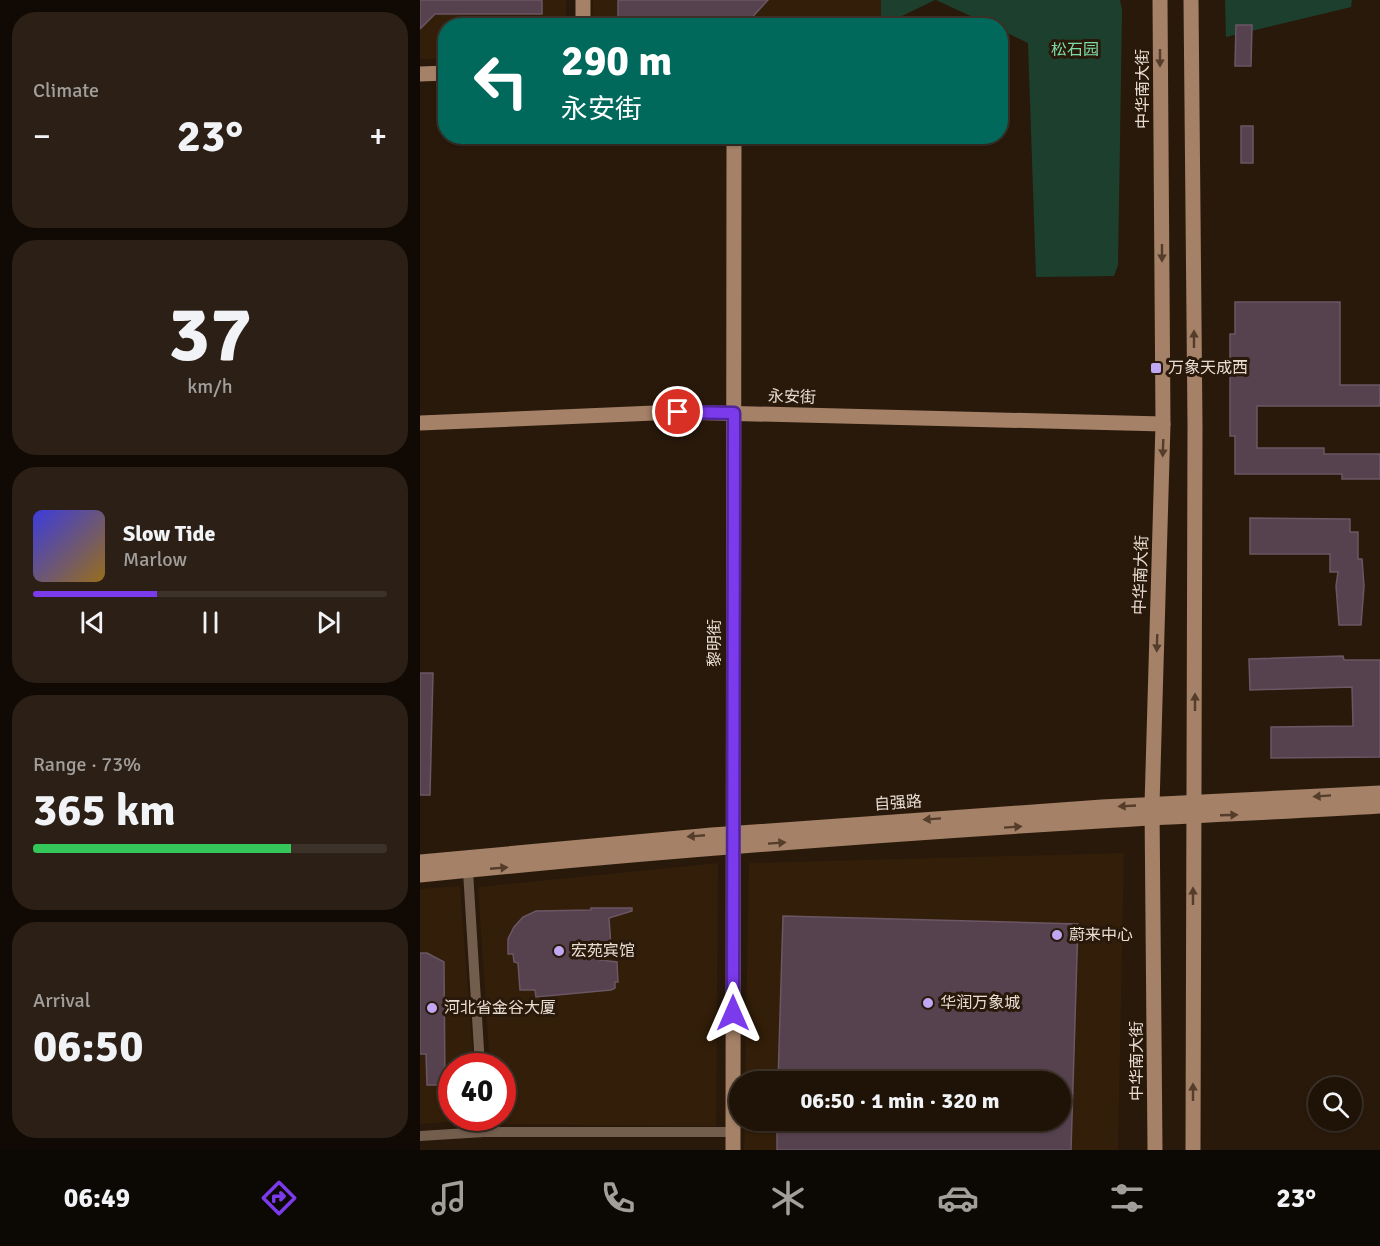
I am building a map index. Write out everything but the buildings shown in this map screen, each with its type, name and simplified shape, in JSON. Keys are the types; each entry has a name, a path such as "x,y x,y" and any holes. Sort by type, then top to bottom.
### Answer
{"main road":[{"path":"583,0 583,18"},
{"name":"中华南大街","path":"1155,1150 1153,812 1163,424 1160,0"},
{"path":"1191,0 1194,412 1193,1150"},
{"path":"420,74 438,73"},
{"name":"黎明街","path":"733,1150 734,144"},
{"name":"永安街","path":"420,423 678,412 1163,424"},
{"name":"自强路","path":"1194,810 1380,793"},
{"name":"自强路","path":"420,862 1153,812 1380,806"},
{"name":"自强路","path":"420,875 733,840"}],"street":[{"path":"468,871 479,1053"},
{"path":"420,1136 484,1131 733,1132"}],"shaded area":[{"path":"420,0 566,0 566,18 438,18 438,59 420,59"},
{"path":"593,0 881,0 881,18 592,18"},
{"path":"1124,853 1118,1150 744,1150 745,1131 1071,1131 1071,1071 745,1071 749,863"},
{"path":"718,863 716,1126 516,1124 516,1053 489,1053 478,887"},
{"path":"460,886 473,1053 438,1053 438,1123 420,1124 420,889"}],"green space":[{"path":"881,0 935,0 898,18 881,18"},
{"name":"松石园","path":"936,0 1120,0 1122,10 1118,265 1114,276 1036,277 1028,43 1008,33 1008,18 975,18"},
{"path":"1225,0 1352,0 1351,7 1226,37"}],"place":[{"name":"万象天成西","path":"1156,368"},
{"name":"蔚来中心","path":"1057,935"},
{"name":"宏苑宾馆","path":"559,951"},
{"name":"华润万象城","path":"928,1003"},
{"name":"河北省金谷大厦","path":"432,1008"}],"route":[{"path":"678,412 734,413 733,1013"}]}
